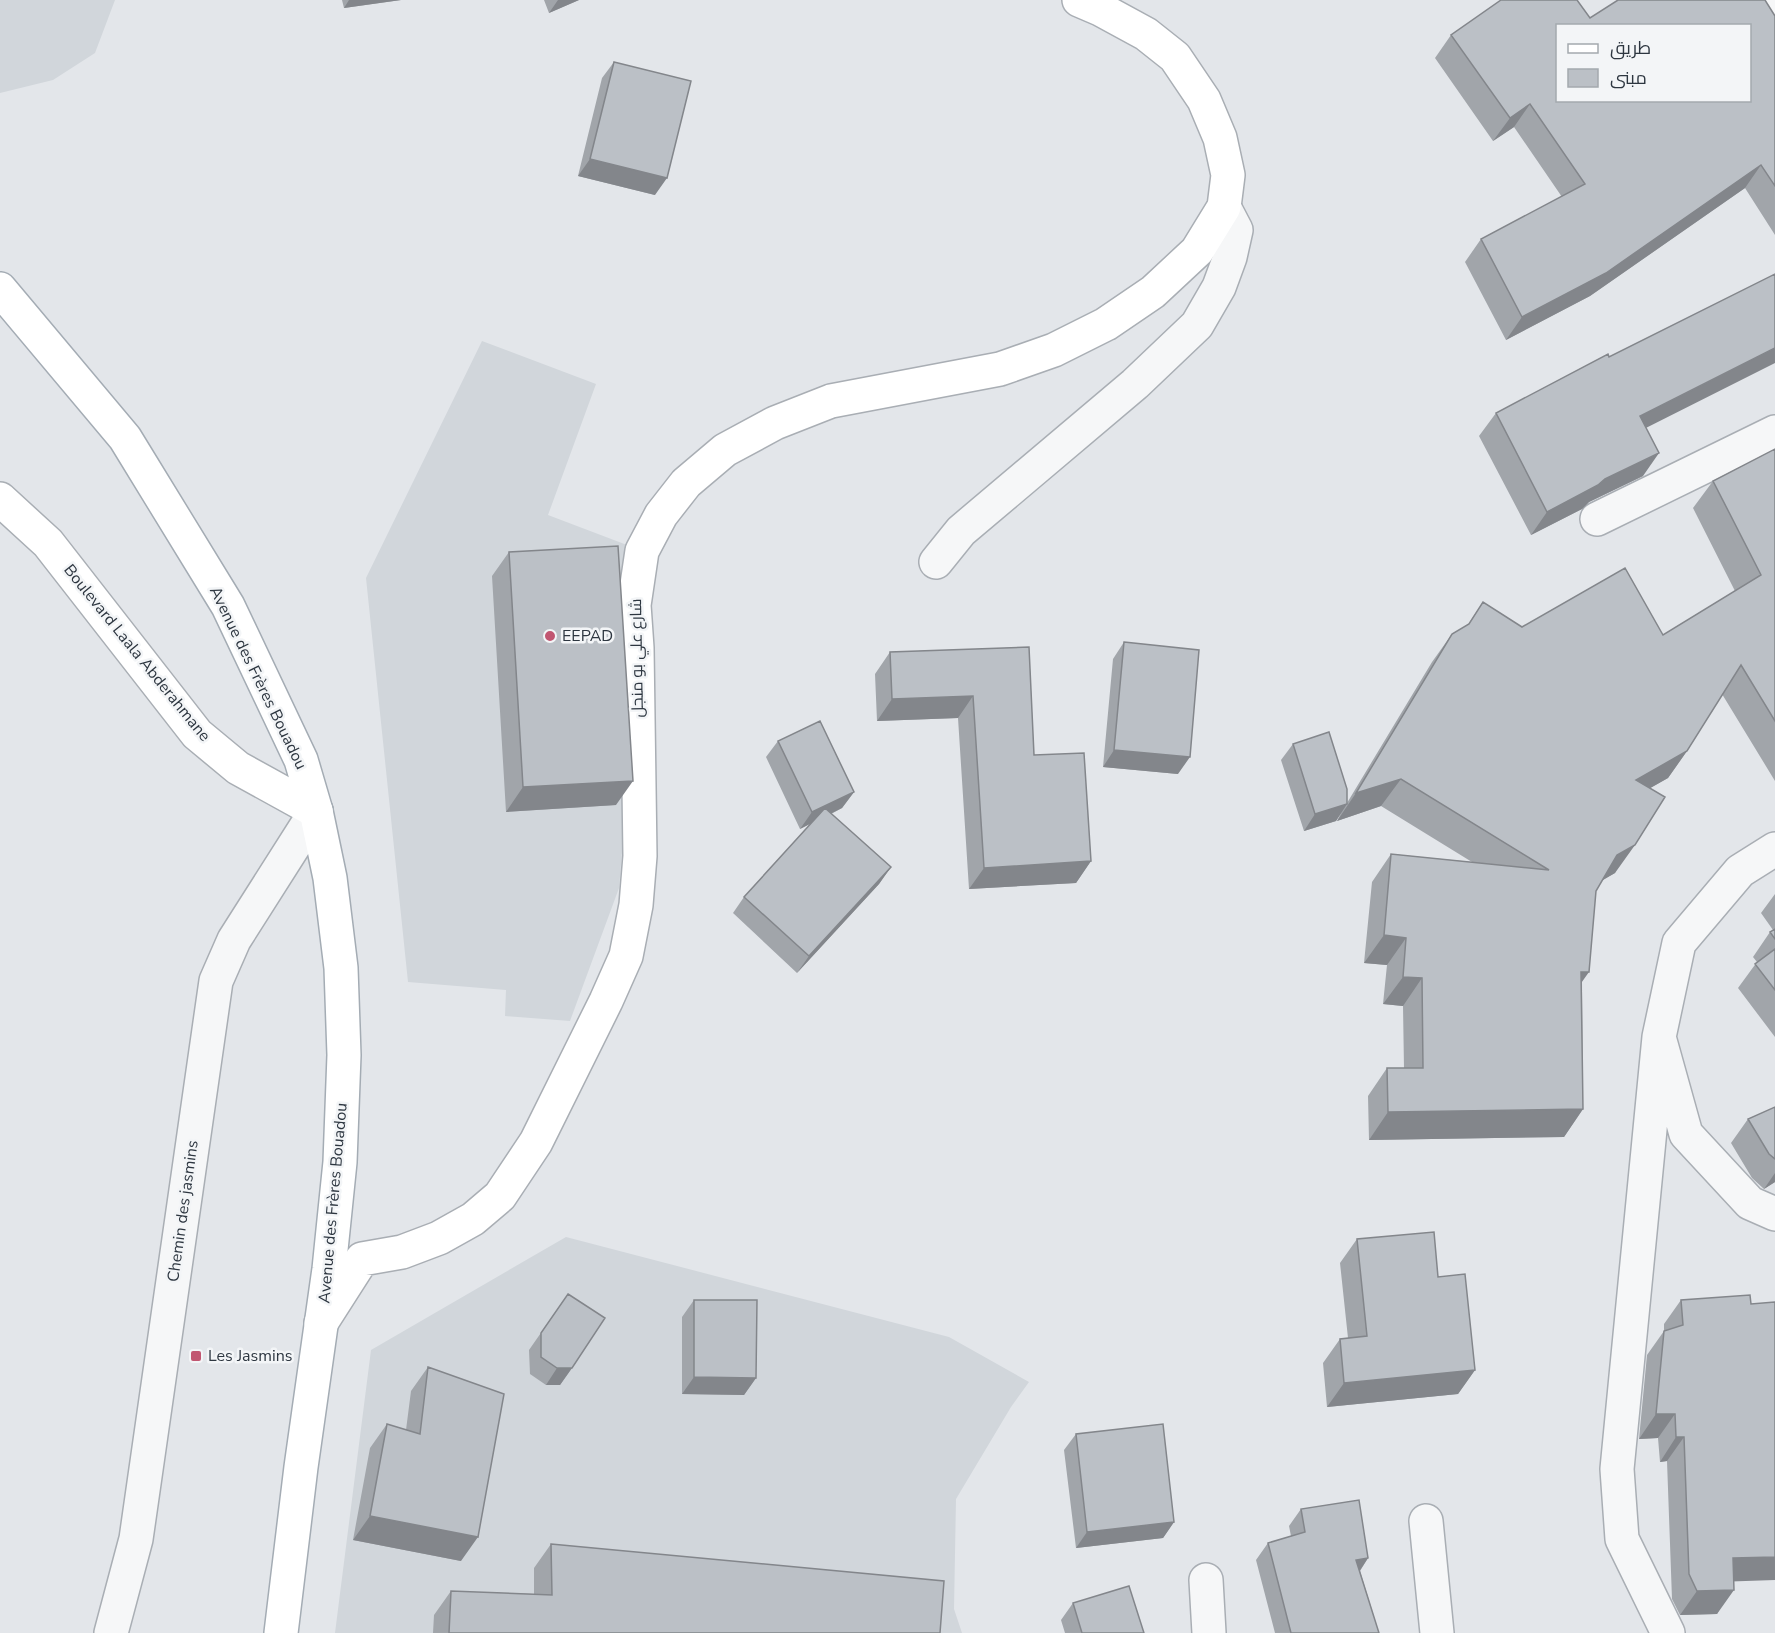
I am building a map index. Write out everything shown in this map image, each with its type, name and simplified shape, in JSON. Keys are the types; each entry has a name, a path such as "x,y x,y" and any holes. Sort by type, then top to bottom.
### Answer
{"main road":[{"name":"شارع علي بو منجل","path":"321,1323 362,1259 402,1252 439,1238 473,1220 500,1196 536,1142 626,956 636,905 640,855 637,648 634,605 642,551 660,515 686,483 725,450 775,423 831,401 1000,369 1054,350 1106,324 1153,292 1197,251 1224,207 1228,175 1220,138 1204,100 1174,57 1146,34 1079,0"},
{"name":"Avenue des Frères Bouadou","path":"0,289 125,438 228,606 301,760 316,811 330,878 341,968 344,1055 340,1162 282,1633"},
{"name":"Boulevard Laala Abderahmane","path":"0,499 48,543 197,734 238,768 316,811"}],"street":[{"path":"1766,0 1775,13"},
{"path":"936,562 961,531 1135,384 1197,325 1219,287 1230,257 1236,230 1224,207"},
{"path":"1597,519 1775,432"},
{"name":"Chemin des jasmins","path":"111,1633 136,1539 216,981 234,940 316,811"},
{"path":"1668,1633 1622,1539 1617,1469 1659,1037 1679,943 1740,871 1775,849"},
{"path":"1659,1037 1686,1134 1750,1203 1775,1214"},
{"path":"1426,1521 1437,1633"},
{"path":"1206,1580 1209,1633"}],"shaded area":[{"path":"0,0 115,0 95,53 53,80 0,93"},
{"name":"EEPAD","path":"482,341 596,384 548,515 627,545 627,794 619,888 570,1021 505,1016 506,990 408,982 366,578"},
{"path":"566,1237 949,1337 1029,1382 1011,1407 956,1499 954,1609 962,1633 335,1633 371,1350"}],"building":[{"path":"1501,0 1577,0 1590,18 1618,0 1765,0 1775,16 1775,186 1761,165 1606,273 1522,317 1481,239 1585,184 1530,104 1510,118 1451,35"},
{"path":"614,62 691,81 667,178 590,159"},
{"path":"1775,274 1775,348 1640,416 1659,453 1605,479 1547,512 1496,413 1608,354 1609,357"},
{"path":"1775,449 1775,721 1741,665 1687,751 1636,780 1665,797 1635,845 1617,855 1596,891 1589,972 1581,972 1583,1109 1388,1112 1387,1068 1423,1068 1422,978 1403,977 1406,938 1384,935 1391,854 1549,870 1401,779 1356,793 1452,634 1469,624 1483,602 1522,627 1625,568 1663,635 1761,575 1713,481"},
{"name":"EEPAD","path":"618,546 633,781 523,787 509,552"},
{"path":"1124,642 1199,650 1190,757 1114,750"},
{"path":"1029,647 1034,755 1084,753 1091,861 984,868 973,696 892,699 890,652"},
{"path":"820,721 854,792 812,812 778,741"},
{"path":"1329,732 1347,789 1347,804 1315,814 1293,744"},
{"path":"825,808 891,867 809,956 744,897"},
{"path":"1775,929 1775,939 1770,932"},
{"path":"1775,949 1775,990 1755,964"},
{"path":"1775,1107 1775,1159 1769,1154 1748,1119"},
{"path":"1434,1232 1438,1277 1465,1274 1475,1370 1344,1383 1340,1339 1367,1336 1357,1239"},
{"path":"568,1294 605,1318 572,1368 557,1368 541,1357 541,1333"},
{"path":"1750,1295 1751,1304 1775,1302 1775,1557 1733,1558 1734,1590 1697,1591 1689,1574 1684,1437 1676,1437 1675,1414 1656,1414 1664,1331 1683,1325 1681,1300"},
{"path":"694,1300 757,1300 756,1378 694,1377"},
{"path":"428,1367 504,1394 478,1537 370,1516 387,1424 420,1434"},
{"path":"1163,1424 1174,1522 1087,1532 1076,1434"},
{"path":"1359,1500 1368,1558 1356,1560 1379,1633 1291,1633 1268,1543 1305,1532 1301,1509"},
{"path":"551,1544 944,1581 940,1633 449,1633 451,1591 552,1595"},
{"path":"1129,1586 1144,1633 1082,1633 1073,1603"}],"place":[{"name":"EEPAD","path":"550,636"},
{"name":"Les Jasmins","path":"196,1356"}]}
